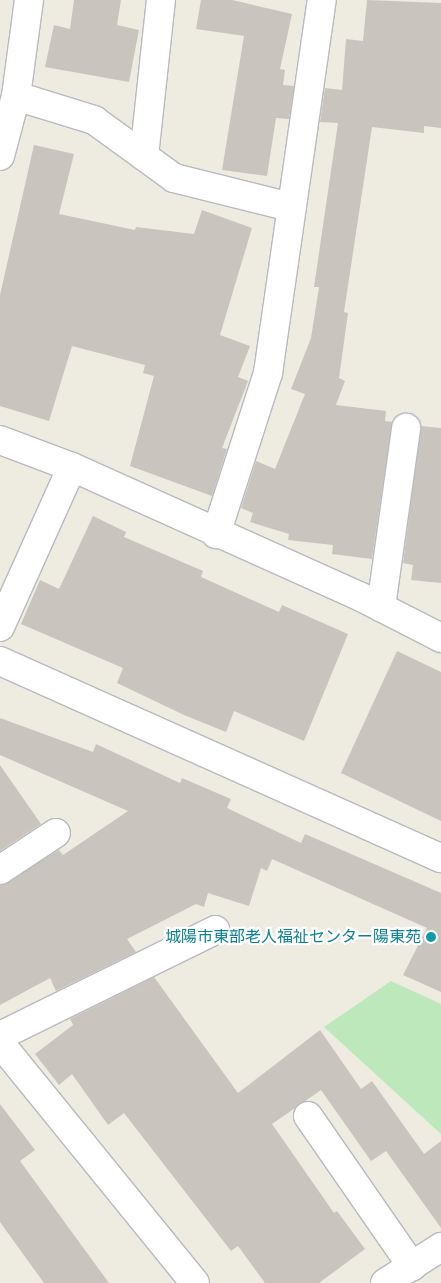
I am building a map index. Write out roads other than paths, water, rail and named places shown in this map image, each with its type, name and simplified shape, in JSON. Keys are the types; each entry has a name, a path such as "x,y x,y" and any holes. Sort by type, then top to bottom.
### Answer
{"street":[{"path":"0,156 16,96 30,0"},
{"path":"144,156 161,0"},
{"path":"216,534 268,373 290,208 322,0"},
{"path":"16,96 94,120 174,178 290,208"},
{"path":"381,607 406,428"},
{"path":"0,440 72,467 216,534 381,607 441,638"},
{"path":"0,628 72,467"},
{"path":"0,661 441,858"},
{"path":"0,870 56,832"},
{"path":"0,1036 215,930"},
{"path":"0,1043 195,1283"},
{"path":"308,1116 412,1266"},
{"path":"386,1283 441,1247"}],"place":[{"name":"城陽市東部老人福祉センター陽東苑","path":"431,937"}]}
